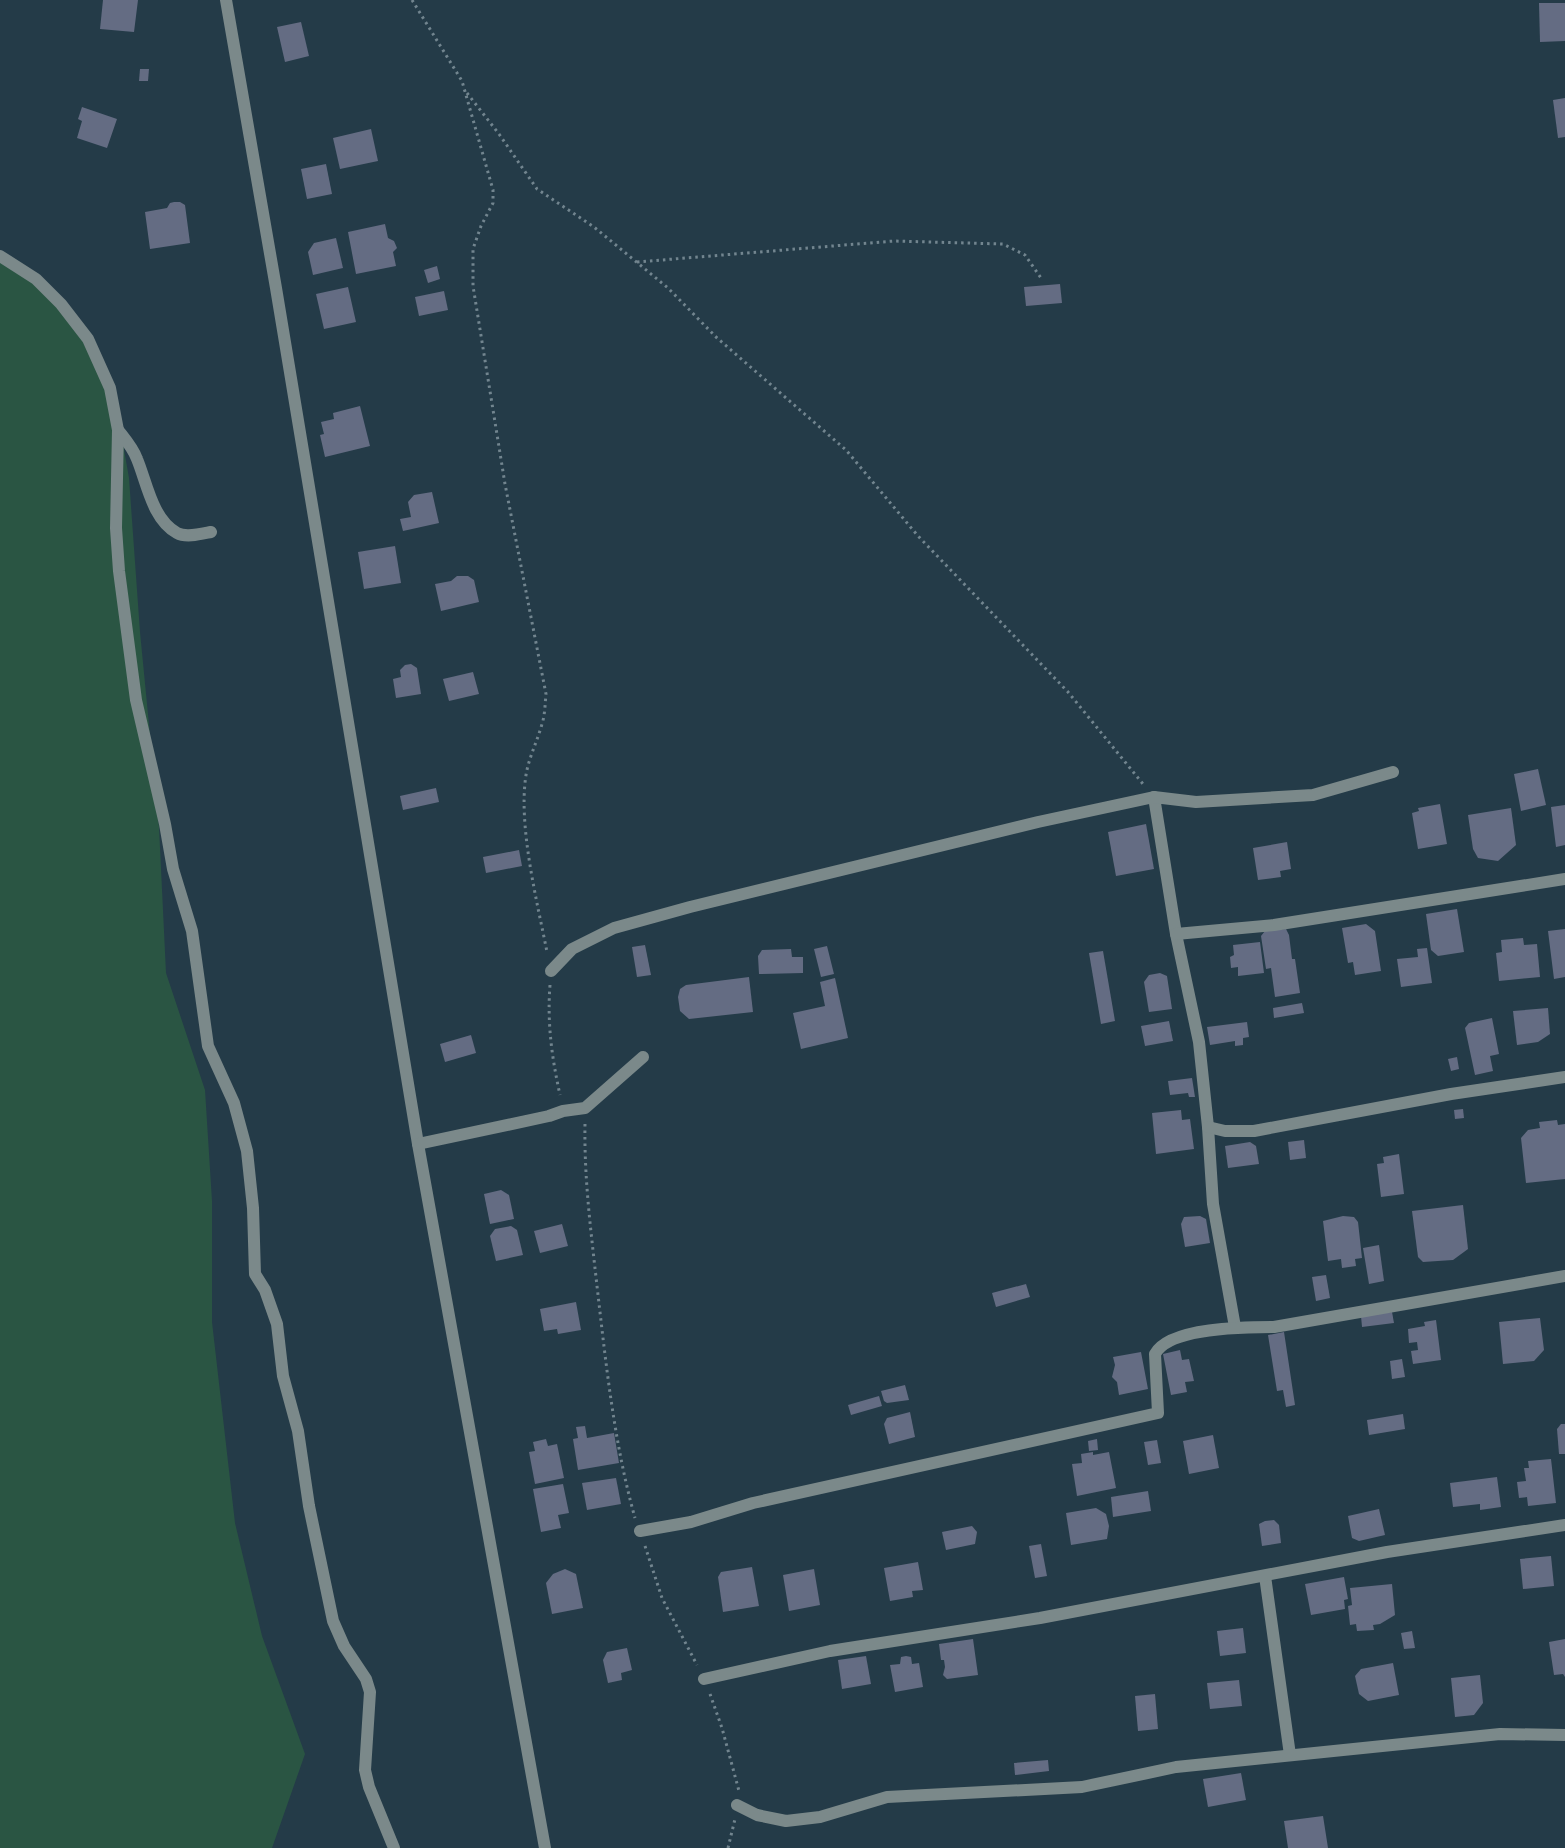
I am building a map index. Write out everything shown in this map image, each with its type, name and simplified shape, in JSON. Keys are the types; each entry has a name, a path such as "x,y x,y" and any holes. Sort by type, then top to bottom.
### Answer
{"street":[{"path":"226,0 276,288 418,1144 545,1848"},
{"path":"0,256 36,279 61,304 88,339 110,388 118,430 116,528 119,571 136,700 165,824 173,869 192,931 208,1046 234,1103 247,1151 253,1208 256,1274 265,1290 277,1324 283,1376 298,1431 310,1506 333,1621 344,1646 366,1679 370,1692 365,1770 369,1787 394,1848"},
{"path":"118,430 137,459 144,482 166,525 178,534 197,535 211,532"},
{"path":"551,971 572,949 614,928 690,907 1038,822 1154,798 1196,802 1313,795 1393,772"},
{"path":"1154,798 1176,934 1198,1042 1208,1127 1212,1204 1235,1327"},
{"path":"1176,934 1274,925 1565,879"},
{"path":"418,1144 549,1116 563,1111 585,1108 643,1057"},
{"path":"1208,1127 1225,1131 1254,1131 1451,1094 1565,1077"},
{"path":"640,1531 692,1522 753,1503 1158,1413 1154,1369 1155,1354 1158,1347 1177,1337 1235,1327 1274,1327 1565,1276"},
{"path":"704,1679 830,1651 1040,1618 1387,1552 1565,1525"},
{"path":"1265,1576 1290,1755"},
{"path":"737,1805 757,1815 786,1821 820,1817 887,1797 1082,1787 1176,1767 1500,1734 1565,1735"}],"path":[{"path":"412,0 462,81 493,190 493,203 481,226 473,249 473,286 505,484 546,694 543,723 533,747 526,776 525,810 532,878 551,971 549,1025 551,1051 563,1111"},
{"path":"465,90 499,134 537,189 594,227 668,288 716,337 846,450 918,536 1068,692 1154,798"},
{"path":"636,262 894,241 1004,244 1025,255 1041,278"},
{"path":"585,1108 585,1164 603,1335 624,1476 662,1598 704,1679 722,1728 739,1792 728,1848"}],"green space":[{"path":"0,255 29,275 75,327 116,404 129,478 140,632 159,827 166,973 205,1090 212,1201 212,1322 235,1523 262,1636 305,1754 272,1848 0,1848"}],"building":[{"path":"103,0 138,0 134,32 100,29"},
{"path":"1539,3 1565,3 1565,41 1540,42"},
{"path":"301,22 309,56 285,62 277,27"},
{"path":"140,69 149,69 148,81 139,81"},
{"path":"1565,98 1565,137 1558,138 1553,100"},
{"path":"82,107 117,119 107,148 77,138 82,121 78,119"},
{"path":"371,129 378,161 340,169 333,138"},
{"path":"326,164 332,194 307,199 301,169"},
{"path":"180,202 185,205 190,243 150,249 145,212 167,208 170,203"},
{"path":"385,224 388,238 394,241 397,248 393,252 396,266 356,274 348,232"},
{"path":"336,238 343,268 313,275 308,252 314,243"},
{"path":"437,266 440,279 428,283 424,270"},
{"path":"1060,284 1062,303 1026,306 1024,287"},
{"path":"348,287 356,322 324,329 316,294"},
{"path":"444,291 448,310 419,316 415,297"},
{"path":"360,406 370,446 325,457 320,435 324,434 321,422 334,419 333,413"},
{"path":"432,492 439,523 403,531 400,519 411,517 408,502 414,495"},
{"path":"395,546 401,583 364,589 358,552"},
{"path":"457,576 468,576 474,580 479,602 441,611 435,584 451,581"},
{"path":"411,664 417,668 421,694 396,698 393,679 401,677 400,670 405,665"},
{"path":"473,672 479,694 449,701 443,679"},
{"path":"1538,769 1546,805 1521,811 1514,774"},
{"path":"436,788 439,802 403,810 400,796"},
{"path":"1440,804 1447,844 1418,849 1412,813 1419,811 1418,808"},
{"path":"1565,805 1565,845 1556,847 1551,807"},
{"path":"1511,808 1516,845 1498,861 1478,858 1473,849 1468,815"},
{"path":"1146,824 1154,869 1116,876 1108,832"},
{"path":"1287,842 1291,869 1280,871 1281,877 1258,880 1253,848"},
{"path":"519,850 522,866 486,873 483,857"},
{"path":"1457,909 1464,952 1438,956 1431,950 1426,914"},
{"path":"1366,924 1375,931 1381,971 1355,975 1353,962 1348,963 1342,928"},
{"path":"1286,929 1289,935 1292,959 1295,959 1300,993 1275,997 1271,968 1266,969 1261,936 1265,931"},
{"path":"1565,929 1565,977 1554,979 1548,931"},
{"path":"1523,938 1524,945 1537,944 1540,977 1499,981 1496,953 1502,952 1501,940"},
{"path":"1260,942 1264,973 1238,976 1238,967 1231,968 1230,957 1234,955 1233,945"},
{"path":"645,945 651,975 637,977 632,947"},
{"path":"827,946 834,974 821,977 814,949"},
{"path":"1427,948 1432,983 1401,987 1397,959 1418,957 1417,949"},
{"path":"791,949 792,957 803,957 803,973 759,974 758,956 762,950"},
{"path":"1103,951 1115,1021 1101,1024 1089,953"},
{"path":"1160,973 1167,976 1172,1009 1149,1012 1144,982 1149,975"},
{"path":"749,977 753,1012 689,1019 680,1011 678,997 680,989 686,985"},
{"path":"835,978 848,1038 801,1049 793,1013 825,1006 820,982"},
{"path":"1302,1003 1304,1013 1274,1018 1273,1008"},
{"path":"1548,1008 1550,1034 1538,1042 1517,1045 1513,1011"},
{"path":"1492,1018 1499,1054 1490,1056 1493,1071 1475,1075 1465,1028 1469,1023"},
{"path":"1169,1021 1173,1041 1145,1046 1141,1026"},
{"path":"1247,1022 1249,1037 1243,1038 1243,1045 1235,1046 1235,1041 1210,1045 1207,1027"},
{"path":"471,1035 476,1053 445,1062 440,1044"},
{"path":"1457,1057 1459,1069 1451,1071 1448,1059"},
{"path":"1192,1078 1195,1097 1189,1097 1188,1093 1170,1095 1168,1081"},
{"path":"1463,1109 1464,1118 1455,1119 1454,1110"},
{"path":"1181,1110 1182,1120 1190,1119 1194,1149 1156,1154 1152,1113"},
{"path":"1557,1120 1558,1125 1565,1124 1565,1179 1526,1183 1521,1138 1528,1130 1540,1128 1539,1122"},
{"path":"1304,1140 1306,1158 1290,1160 1288,1142"},
{"path":"1250,1142 1256,1146 1259,1164 1228,1168 1225,1146"},
{"path":"1399,1154 1404,1194 1381,1197 1377,1164 1384,1163 1383,1157"},
{"path":"501,1190 509,1195 514,1219 490,1224 484,1194"},
{"path":"1463,1205 1468,1249 1453,1260 1423,1262 1418,1257 1412,1211"},
{"path":"1200,1216 1206,1219 1210,1243 1185,1247 1181,1224 1184,1217"},
{"path":"1343,1216 1354,1217 1358,1222 1362,1258 1355,1259 1356,1266 1342,1268 1341,1259 1328,1261 1323,1221"},
{"path":"562,1224 568,1246 540,1253 534,1231"},
{"path":"511,1226 517,1230 523,1255 496,1261 490,1236 495,1229"},
{"path":"1379,1245 1384,1281 1369,1284 1363,1248"},
{"path":"1326,1275 1330,1298 1316,1301 1312,1277"},
{"path":"1026,1284 1030,1297 996,1307 992,1293"},
{"path":"576,1302 581,1330 558,1334 557,1329 544,1331 540,1309"},
{"path":"1392,1312 1394,1323 1362,1327 1361,1316"},
{"path":"1540,1318 1544,1350 1534,1361 1503,1364 1499,1322"},
{"path":"1436,1320 1441,1360 1413,1364 1411,1351 1418,1350 1417,1342 1409,1343 1408,1329 1425,1326 1424,1322"},
{"path":"1284,1332 1295,1405 1286,1407 1283,1390 1277,1391 1268,1335"},
{"path":"1180,1350 1182,1360 1189,1359 1194,1381 1185,1382 1187,1392 1171,1395 1163,1354"},
{"path":"1141,1352 1148,1389 1119,1395 1117,1382 1112,1377 1115,1365 1113,1357"},
{"path":"1402,1359 1405,1377 1392,1379 1390,1361"},
{"path":"905,1385 909,1400 887,1403 884,1401 881,1391"},
{"path":"879,1396 882,1406 851,1415 848,1405"},
{"path":"910,1412 915,1437 889,1444 884,1424 887,1418"},
{"path":"1403,1414 1405,1429 1369,1435 1367,1420"},
{"path":"1561,1424 1565,1424 1565,1454 1559,1454 1557,1429"},
{"path":"585,1426 587,1438 614,1433 619,1463 578,1470 573,1439 578,1438 576,1427"},
{"path":"1213,1435 1219,1468 1189,1474 1183,1441"},
{"path":"546,1439 548,1446 557,1444 564,1478 535,1484 529,1452 535,1451 533,1442"},
{"path":"1097,1439 1098,1450 1089,1451 1088,1441"},
{"path":"1157,1440 1161,1463 1148,1465 1144,1442"},
{"path":"1093,1452 1093,1455 1109,1452 1116,1488 1077,1496 1072,1464 1082,1463 1081,1454"},
{"path":"1551,1459 1556,1503 1528,1506 1527,1497 1519,1498 1517,1482 1526,1481 1524,1468 1529,1468 1528,1461"},
{"path":"1497,1477 1501,1507 1480,1510 1480,1504 1453,1507 1450,1483"},
{"path":"616,1478 621,1504 587,1510 582,1483"},
{"path":"563,1484 569,1513 558,1515 561,1528 541,1532 533,1489"},
{"path":"1148,1491 1151,1511 1113,1517 1111,1497"},
{"path":"1096,1508 1106,1514 1109,1526 1107,1539 1071,1545 1066,1513"},
{"path":"1379,1509 1385,1535 1359,1541 1352,1538 1348,1516"},
{"path":"1274,1520 1279,1525 1281,1543 1262,1546 1259,1524"},
{"path":"972,1526 977,1532 975,1544 946,1550 942,1532"},
{"path":"1041,1544 1047,1576 1035,1578 1029,1546"},
{"path":"1551,1556 1554,1586 1523,1589 1520,1559"},
{"path":"918,1562 923,1590 912,1591 913,1597 890,1601 884,1568"},
{"path":"752,1567 759,1606 723,1612 718,1577 721,1572"},
{"path":"565,1569 576,1574 583,1608 552,1614 546,1583 553,1574"},
{"path":"814,1569 820,1605 789,1611 783,1575"},
{"path":"1344,1577 1348,1599 1344,1600 1345,1609 1311,1615 1305,1584"},
{"path":"1392,1584 1395,1615 1380,1624 1373,1625 1374,1630 1357,1631 1356,1624 1350,1625 1348,1606 1352,1605 1350,1588"},
{"path":"1243,1628 1246,1653 1220,1656 1217,1631"},
{"path":"1412,1631 1415,1648 1404,1649 1401,1633"},
{"path":"973,1639 978,1675 947,1679 943,1675 945,1667 944,1660 941,1660 939,1644"},
{"path":"1565,1639 1565,1677 1563,1674 1554,1675 1549,1642"},
{"path":"627,1648 632,1670 621,1673 622,1680 608,1683 603,1660 607,1652"},
{"path":"866,1656 871,1684 842,1689 838,1660"},
{"path":"901,1657 911,1657 912,1664 919,1663 923,1687 895,1692 890,1665 900,1664"},
{"path":"1393,1663 1399,1695 1368,1701 1359,1694 1355,1676 1361,1669"},
{"path":"1480,1675 1483,1703 1474,1715 1455,1717 1451,1678"},
{"path":"1239,1680 1242,1706 1210,1709 1207,1683"},
{"path":"1155,1694 1158,1729 1138,1731 1135,1696"},
{"path":"1048,1760 1049,1771 1015,1775 1014,1763"},
{"path":"1241,1773 1246,1800 1208,1807 1203,1779"},
{"path":"1323,1816 1328,1848 1288,1848 1284,1821"}]}
